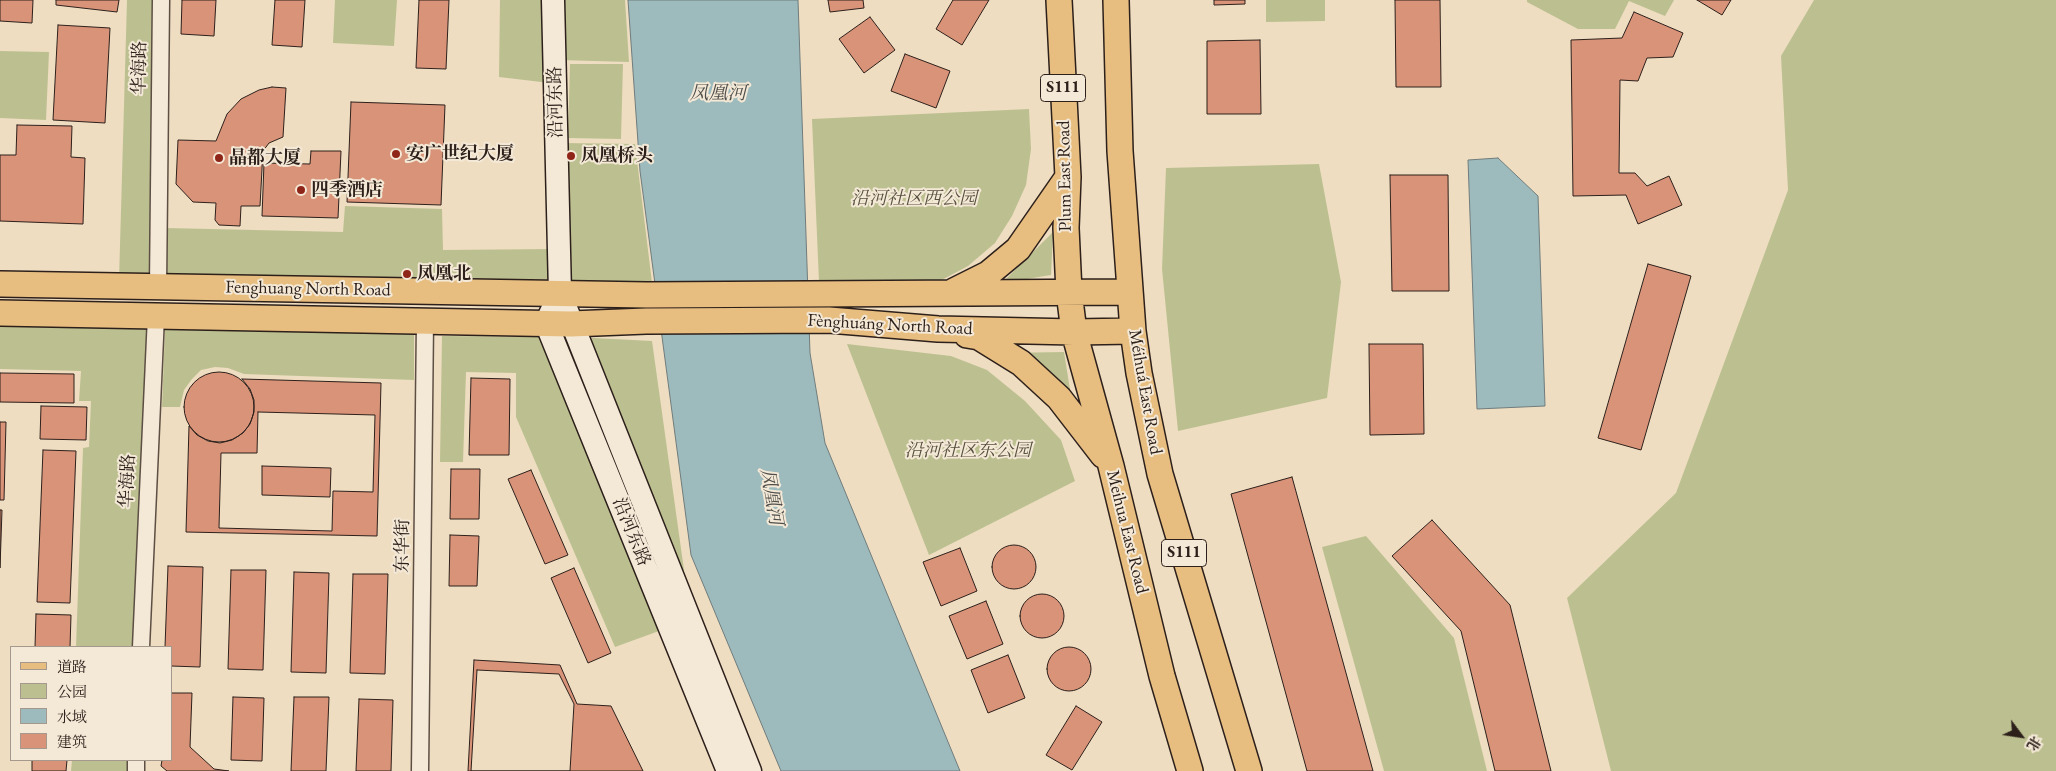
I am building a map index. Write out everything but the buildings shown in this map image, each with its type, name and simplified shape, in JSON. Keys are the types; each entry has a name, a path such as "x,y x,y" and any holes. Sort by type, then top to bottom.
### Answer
{"main road":[{"name":"Plum East Road","path":"1059,0 1068,177 1066,228 1069,292"},
{"name":"Méihuá East Road","path":"1116,0 1120,150 1133,331 1139,372 1160,474 1249,771"},
{"path":"948,294 988,274 1018,249 1068,177"},
{"name":"Fenghuang North Road","path":"0,284 647,295"},
{"name":"Fènghuáng North Road","path":"647,295 819,292 948,294 1130,292"},
{"name":"Meihua East Road","path":"1069,292 1074,332 1111,466 1162,676 1190,771"},
{"name":"Fenghuang North Road","path":"0,313 571,324 646,322"},
{"name":"Fènghuáng North Road","path":"646,322 829,320 938,329 1074,332 1133,331"},
{"path":"938,329 979,337 1021,363 1059,398 1111,466"}],"street":[{"name":"华海路","path":"158,286 161,0"},
{"name":"沿河东路","path":"553,0 560,293 750,771"},
{"name":"沿河东路","path":"560,293 546,323 728,771"},
{"name":"华海路","path":"141,646 156,316"},
{"name":"东华街","path":"420,771 425,321"}],"green space":[{"path":"127,0 156,0 152,282 119,280"},
{"path":"335,0 397,0 394,46 333,43"},
{"path":"500,0 548,0 550,83 499,77"},
{"path":"559,0 625,0 629,62 559,60"},
{"path":"1266,0 1325,0 1325,21 1266,22"},
{"path":"1527,0 1674,0 1665,16 1629,1 1615,29 1578,29 1527,2"},
{"path":"1814,0 2056,0 2056,771 1611,771 1567,598 1676,493 1788,190 1781,56"},
{"path":"0,51 49,52 46,120 0,118"},
{"path":"570,64 623,64 621,139 568,138"},
{"name":"沿河社区西公园","path":"1029,109 1031,149 1026,185 1012,216 995,243 968,266 936,283 819,282 812,119"},
{"path":"562,143 635,144 653,291 564,289"},
{"path":"1319,164 1341,282 1327,398 1178,431 1162,269 1166,168"},
{"path":"345,206 442,209 443,250 554,249 554,289 164,283 166,228 343,232"},
{"path":"1053,232 1051,275 1002,283"},
{"path":"0,320 150,323 134,646 76,646 83,448 89,447 91,401 79,401 81,371 0,369"},
{"path":"165,329 414,333 414,380 244,374 228,368 215,367 201,370 192,379 184,390 180,407 162,407"},
{"path":"442,336 554,337 659,631 615,647 516,417 516,373 466,372 463,462 440,462"},
{"path":"575,337 652,341 684,570 666,577"},
{"name":"沿河社区东公园","path":"847,344 951,356 987,370 1025,401 1061,440 1075,481 929,555"},
{"path":"1064,352 1071,396 1005,353"},
{"path":"1366,536 1454,638 1487,771 1384,771 1322,547"},
{"path":"72,761 129,761 128,771 71,771"}],"water":[{"name":"凤凰河","path":"628,0 798,0 810,353 825,443 960,771 781,771 691,555 640,171"},
{"path":"1498,158 1538,196 1545,406 1477,409 1468,160"}],"place":[{"name":"安广世纪大厦","path":"396,154"},
{"name":"凤凰桥头","path":"571,156"},
{"name":"晶都大厦","path":"219,158"},
{"name":"四季酒店","path":"301,190"},
{"name":"凤凰北","path":"407,274"}]}
